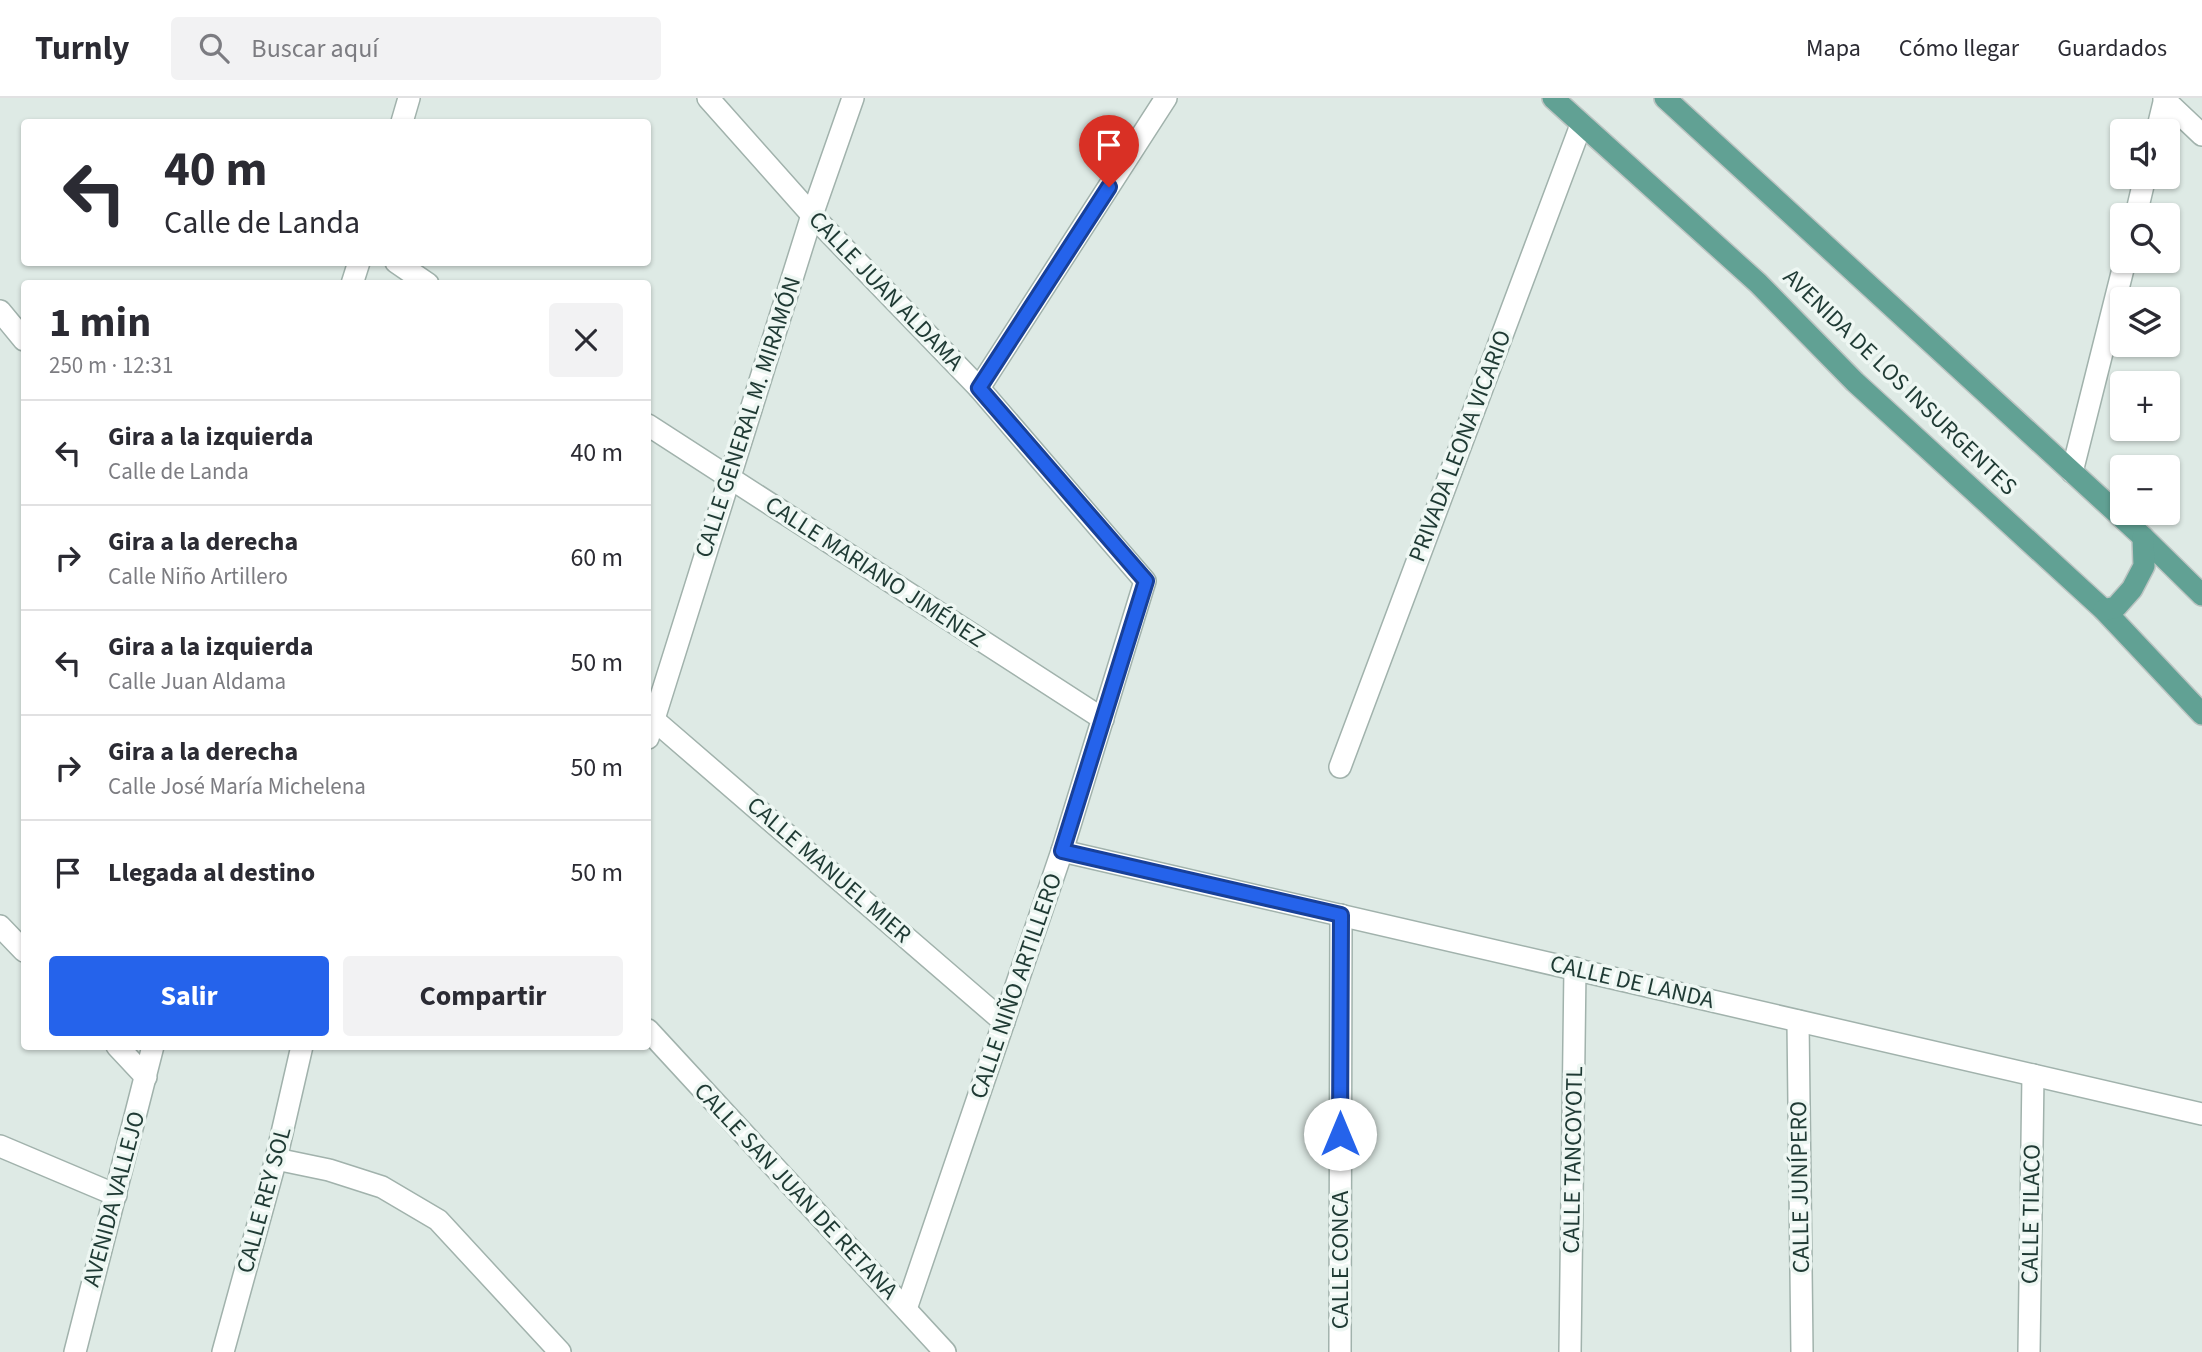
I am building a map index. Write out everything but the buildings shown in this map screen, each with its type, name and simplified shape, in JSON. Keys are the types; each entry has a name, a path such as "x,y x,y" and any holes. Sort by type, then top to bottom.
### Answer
{"main road":[{"name":"AVENIDA DE LOS INSURGENTES","path":"1553,98 1758,283 1855,382 2104,610 2202,713"},
{"name":"AVENIDA DE LOS INSURGENTES","path":"1665,98 2143,537 2202,595"},
{"path":"2104,610 2116,607 2132,589 2144,566 2143,537"}],"street":[{"path":"403,119 408,98"},
{"name":"CALLE JUAN ALDAMA","path":"708,98 812,215 979,388 1146,581"},
{"name":"CALLE GENERAL M. MIRAMÓN","path":"651,725 812,215 853,98"},
{"path":"979,388 1166,98"},
{"path":"2160,119 2165,99"},
{"path":"2165,99 2202,135"},
{"name":"PRIVADA LEONA VICARIO","path":"1340,767 1581,125"},
{"path":"402,266 422,280"},
{"path":"2072,472 2121,273"},
{"path":"0,311 21,336"},
{"name":"CALLE MARIANO JIMÉNEZ","path":"651,427 1103,719"},
{"name":"CALLE NIÑO ARTILLERO","path":"906,1309 1062,851 1146,581"},
{"name":"CALLE MANUEL MIER","path":"651,729 1004,1022"},
{"name":"CALLE DE LANDA","path":"1062,851 2202,1114"},
{"name":"CALLE CONCA","path":"1340,1352 1341,915"},
{"path":"0,926 21,948"},
{"name":"CALLE TANCOYOTL","path":"1570,1352 1575,968"},
{"name":"CALLE JUNÍPERO","path":"1798,1021 1802,1352"},
{"name":"CALLE SAN JUAN DE RETANA","path":"651,1033 945,1352"},
{"path":"121,1050 146,1077"},
{"name":"AVENIDA VALLEJO","path":"75,1352 152,1050"},
{"name":"CALLE REY SOL","path":"223,1352 276,1159 301,1050"},
{"name":"CALLE TILACO","path":"2029,1352 2033,1075"},
{"path":"0,1146 116,1195"},
{"path":"276,1159 329,1170 382,1187 438,1220 560,1352"}],"route":[{"path":"1109,187 979,388 1146,581 1062,851 1341,915 1340,1134"}]}
